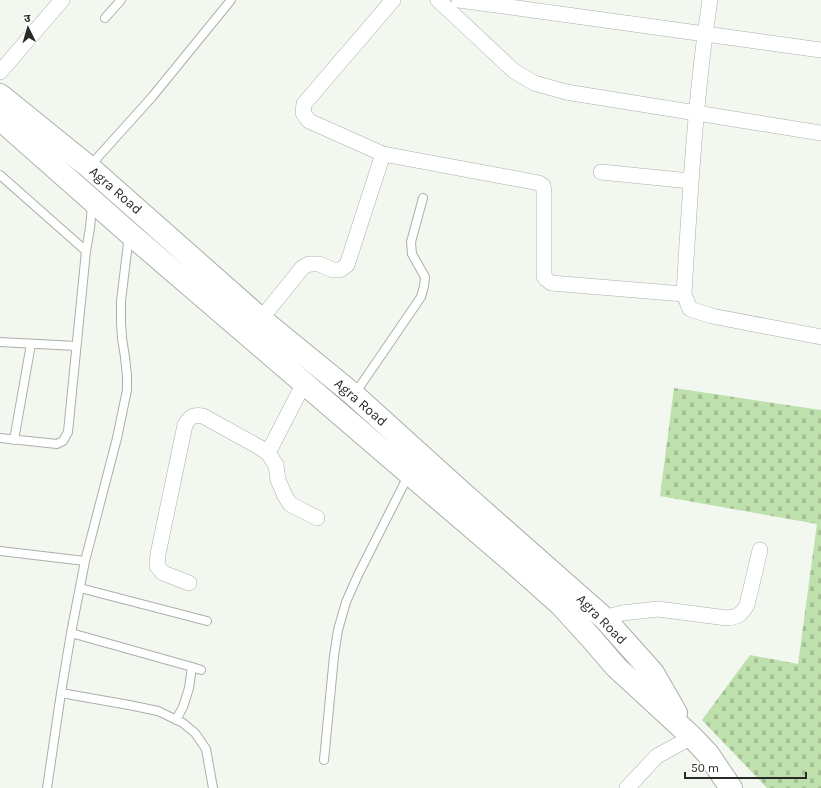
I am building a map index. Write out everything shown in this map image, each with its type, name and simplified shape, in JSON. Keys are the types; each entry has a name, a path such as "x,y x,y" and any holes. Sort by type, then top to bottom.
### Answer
{"highway":[{"name":"Agra Road","path":"0,95 90,167 261,319 354,395 604,618 653,673 692,737"},
{"name":"Agra Road","path":"0,119 129,233 304,382 561,605 616,667 692,737 708,754 731,788"}],"street":[{"path":"0,72 62,0"},
{"path":"394,0 304,104 303,113 309,121 383,154 539,183 543,186 544,191 544,276 551,283 684,294"},
{"path":"438,0 514,71 534,83 566,92 821,133"},
{"path":"459,0 821,50"},
{"path":"710,0 704,34 690,181 684,294 690,309 712,316 821,337"},
{"path":"261,319 302,268 309,264 319,264 334,270 340,270 347,264 383,154"},
{"path":"601,172 690,181"},
{"path":"268,453 304,382"},
{"path":"189,583 163,573 157,566 158,554 185,425 190,418 197,415 203,416 268,453 276,465 278,480 290,504 317,518"},
{"path":"604,618 622,612 658,609 727,618 737,617 747,605 760,550"},
{"path":"627,788 657,756 692,737"}],"lane":[{"path":"105,18 121,0"},
{"path":"90,167 152,97 231,0"},
{"path":"0,175 86,251"},
{"path":"354,395 421,297 425,277 412,254 411,242 423,198"},
{"path":"0,438 57,444 63,441 68,432 92,200"},
{"path":"47,788 71,633 85,561 127,390 127,376 122,338 121,302 129,233"},
{"path":"0,342 76,346"},
{"path":"14,440 31,344"},
{"path":"324,760 334,656 338,630 346,602 409,473"},
{"path":"0,551 85,561"},
{"path":"80,588 207,621"},
{"path":"71,633 201,670"},
{"path":"176,720 183,707 189,688 192,667"},
{"path":"61,693 158,711 183,723 195,733 206,749 213,788"}],"green space":[{"path":"674,388 821,410 821,788 767,788 702,720 750,655 798,664 817,524 660,496"}]}
